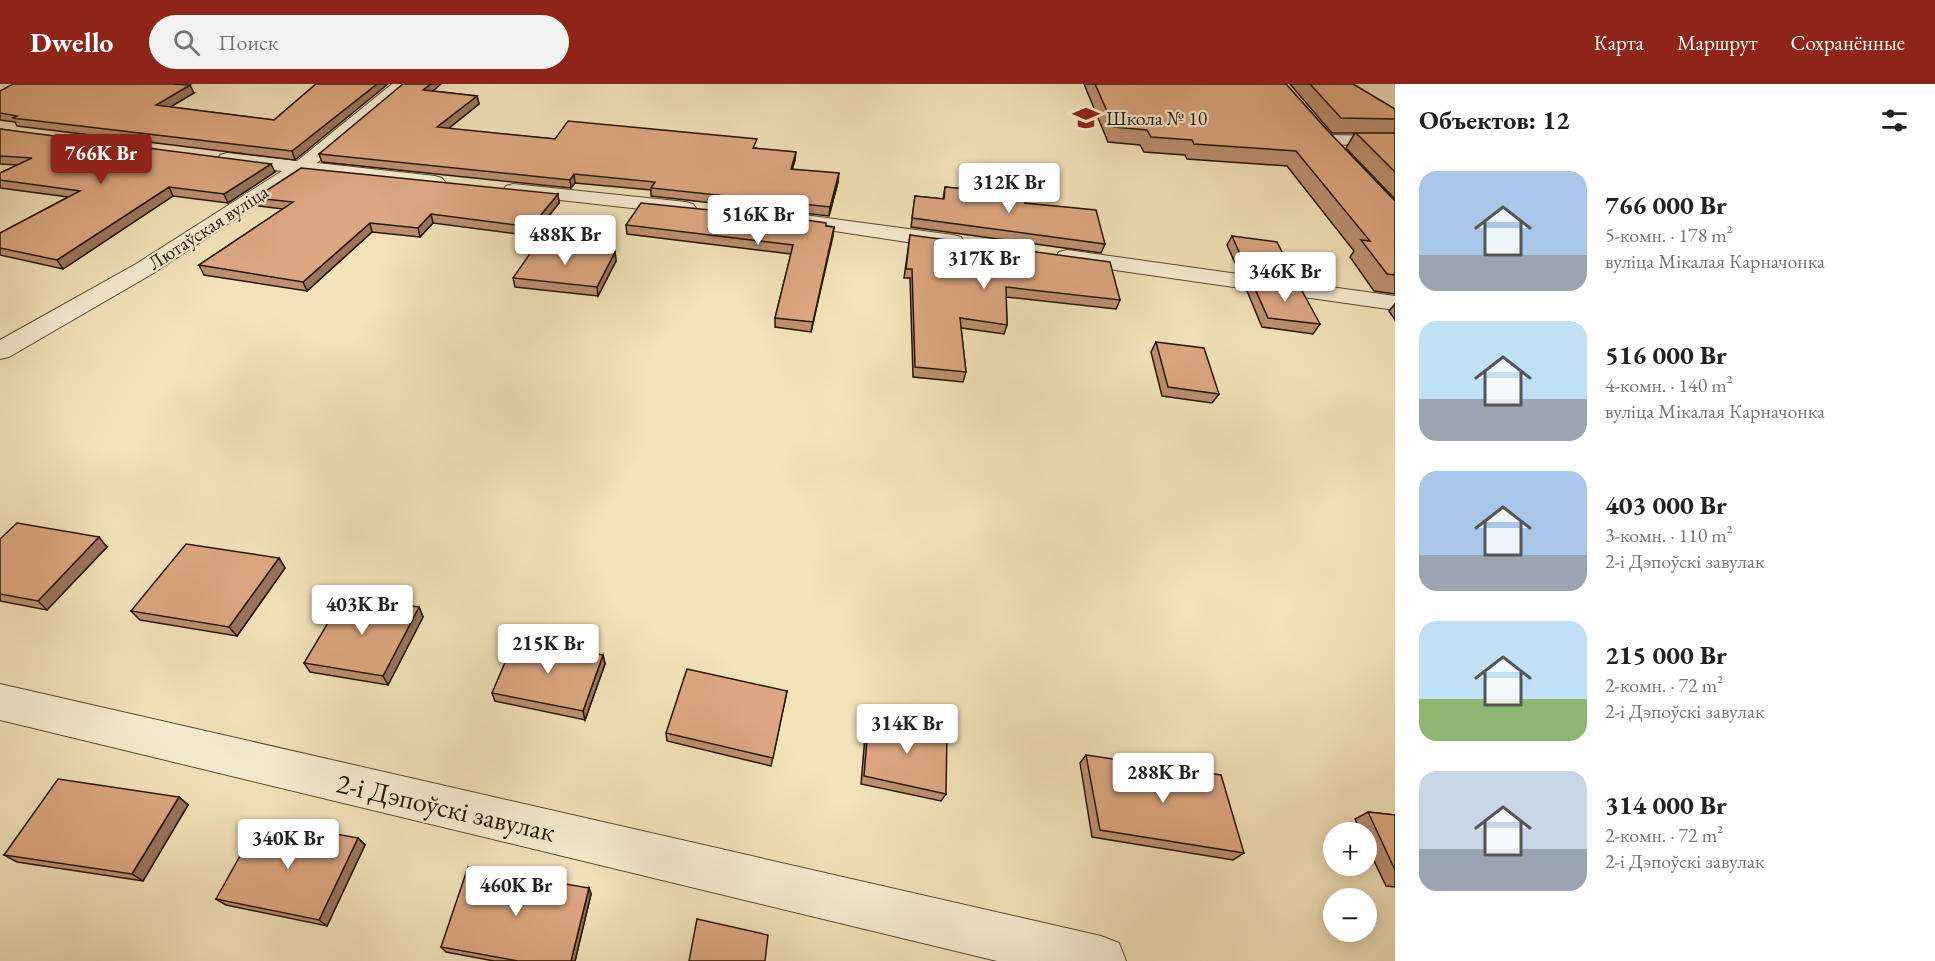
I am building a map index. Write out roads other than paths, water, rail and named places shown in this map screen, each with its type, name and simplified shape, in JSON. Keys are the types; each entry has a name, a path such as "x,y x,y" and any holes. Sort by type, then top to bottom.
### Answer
{"street":[{"name":"Лютаўская вуліца","path":"0,351 144,269 300,168 402,84"},
{"path":"1312,124 1341,157"},
{"path":"1326,140 1395,141"},
{"path":"208,156 454,184"},
{"path":"490,188 703,210"},
{"path":"762,216 973,244"},
{"path":"1044,254 1395,303"},
{"name":"2-і Дэпоўскі завулак","path":"0,702 1101,961"}],"place":[{"name":"Школа № 10","path":"1086,118"}]}
